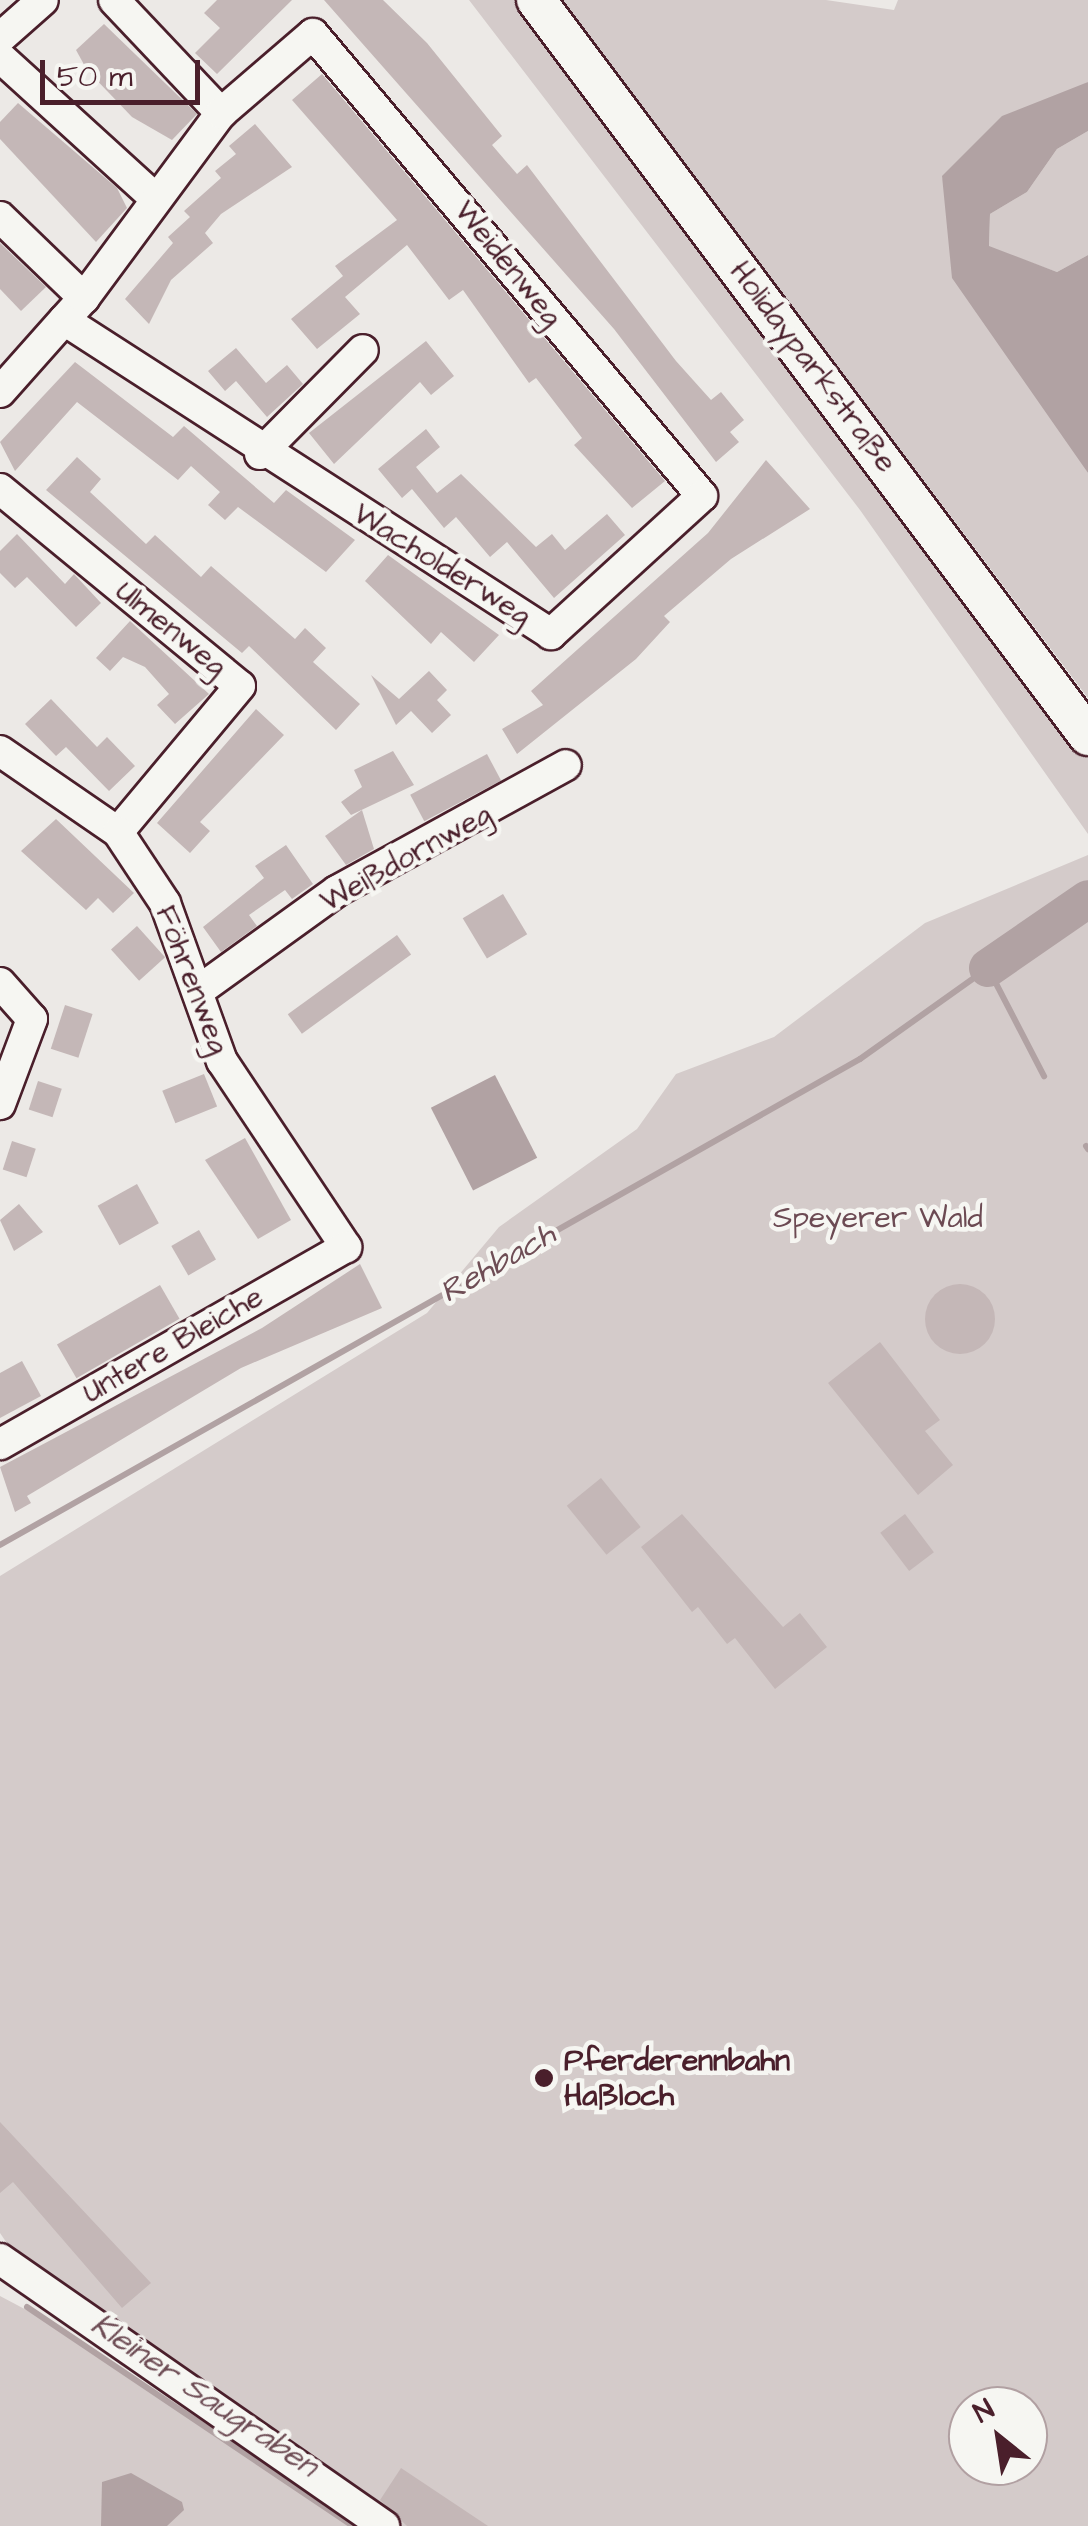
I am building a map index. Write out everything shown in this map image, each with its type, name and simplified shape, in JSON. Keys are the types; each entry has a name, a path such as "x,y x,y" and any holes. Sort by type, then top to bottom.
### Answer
{"main road":[{"name":"Holidayparkstraße","path":"536,0 1088,736"}],"street":[{"path":"2,387 74,309 154,196 221,113 114,0"},
{"path":"0,38 30,4"},
{"name":"Weidenweg","path":"221,113 313,34 702,496"},
{"path":"0,57 154,196"},
{"name":"Wacholderweg","path":"0,217 74,309 260,454 551,634 702,496"},
{"path":"260,454 363,350"},
{"name":"Ulmenweg","path":"0,489 240,686 118,832"},
{"name":"Föhrenweg","path":"0,751 118,832 165,903 200,989 222,1061 346,1247"},
{"name":"Weißdornweg","path":"200,989 337,891 566,765"},
{"path":"0,1104 30,1029 12,992"},
{"name":"Untere Bleiche","path":"0,1444 346,1247"},
{"path":"0,2259 384,2526"}],"green space":[{"path":"469,0 518,0 1088,758 1088,834 860,510"},
{"path":"561,0 826,0 894,10 898,0 1088,0 1088,82 942,177 1039,391 1088,473 1088,698"},
{"path":"1088,131 1088,255 1057,272 989,247 990,214 1027,192 1057,149"},
{"name":"Pferderennbahn Haßloch","path":"1088,855 1088,2526 398,2526 19,2261 0,2233 0,1576 427,1313 499,1227 637,1129 676,1074 774,1037 925,923"},
{"path":"0,2296 34,2314 360,2526 0,2526"}],"shaded area":[{"path":"1088,82 1088,131 1057,149 1027,192 990,214 989,246 1057,272 1088,255 1088,473 952,278 942,176 1002,116"},
{"path":"495,1075 537,1158 473,1191 431,1108"},
{"path":"131,2473 182,2502 184,2510 167,2526 101,2526 102,2482"}],"building":[{"path":"217,0 292,0 217,74 195,53 220,28 204,13"},
{"path":"324,0 383,0 427,43 502,136 492,145 517,174 527,165 676,361 711,400 721,392 744,420 730,432 739,442 716,462 614,329"},
{"path":"104,24 197,114 172,140 132,117 87,70 76,50"},
{"path":"322,74 665,481 632,508 574,445 582,438 536,378 529,383 463,290 449,300 407,245 345,297 360,314 317,349 291,319 343,276 335,266 397,220 292,100"},
{"path":"18,103 117,188 127,208 96,242 0,139 0,122"},
{"path":"255,124 292,167 221,214 205,233 213,243 171,280 149,324 125,299 173,243 168,237 190,217 184,211 221,178 215,171 236,154 229,146"},
{"path":"0,243 46,287 21,311 0,289"},
{"path":"426,341 454,376 431,395 420,382 334,464 309,433"},
{"path":"236,348 266,383 287,365 303,384 267,417 236,381 225,391 208,371"},
{"path":"75,362 173,437 184,426 274,503 286,490 355,540 326,572 238,507 225,520 208,505 220,492 191,466 178,480 77,402 15,471 0,442"},
{"path":"426,429 440,447 416,467 437,493 461,474 536,547 552,534 565,550 607,514 625,535 554,598 507,542 490,557 456,517 444,528 412,489 402,498 378,469"},
{"path":"77,457 101,479 90,492 146,544 155,535 201,577 211,566 295,639 305,628 326,648 313,662 360,704 336,730 249,646 242,653 46,490"},
{"path":"766,460 810,509 731,559 664,616 670,622 636,659 517,754 502,729 543,705 531,691 708,533"},
{"path":"17,534 65,584 74,574 101,603 76,627 27,577 15,588 0,573 0,551"},
{"path":"388,555 499,635 474,662 441,632 431,644 365,581"},
{"path":"130,621 209,694 175,724 157,705 169,694 145,667 123,657 110,671 96,658"},
{"path":"429,671 447,690 437,700 451,715 432,733 411,711 396,725 371,675 399,699"},
{"path":"51,699 97,747 107,737 135,766 109,791 66,747 56,756 25,724"},
{"path":"256,709 284,735 200,822 210,831 190,853 157,823"},
{"path":"393,751 414,785 351,815 341,802 362,787 354,770"},
{"path":"487,754 501,780 424,821 410,795"},
{"path":"362,810 374,849 346,865 325,836"},
{"path":"56,819 134,893 113,913 98,898 86,910 21,851"},
{"path":"286,845 313,884 292,899 285,890 249,915 257,926 221,952 203,927 264,878 255,866"},
{"path":"503,894 527,934 487,958 463,918"},
{"path":"137,926 165,957 139,981 111,949"},
{"path":"397,935 411,954 302,1034 288,1014"},
{"path":"65,1005 93,1014 78,1058 51,1049"},
{"path":"204,1074 217,1106 175,1123 162,1091"},
{"path":"38,1081 62,1089 53,1117 29,1110"},
{"path":"245,1138 291,1220 258,1239 205,1160"},
{"path":"12,1141 36,1149 27,1177 3,1170"},
{"path":"137,1184 159,1223 119,1245 98,1206"},
{"path":"19,1204 43,1232 14,1251 0,1220"},
{"path":"199,1230 216,1259 188,1275 171,1246"},
{"path":"360,1264 382,1308 241,1368 27,1496 31,1503 15,1512 0,1467 262,1328"},
{"path":"960,1284 974,1286 985,1294 993,1305 993,1333 985,1344 974,1352 960,1354 946,1352 935,1344 927,1333 925,1319 927,1305 935,1294 946,1286"},
{"path":"160,1285 180,1319 76,1378 57,1344"},
{"path":"880,1342 940,1420 925,1431 953,1465 918,1495 828,1383"},
{"path":"22,1361 41,1396 0,1418 0,1373"},
{"path":"601,1478 641,1527 606,1555 567,1506"},
{"path":"682,1514 783,1627 800,1613 827,1647 775,1689 735,1638 727,1644 698,1607 692,1612 641,1547"},
{"path":"905,1514 934,1552 909,1571 880,1533"},
{"path":"0,2122 151,2283 122,2308 13,2182 0,2193"},
{"path":"401,2468 488,2526 407,2526 380,2500"}],"waterway":[{"name":"Rehbach","path":"988,968 1088,899"},
{"name":"Rehbach","path":"0,1545 860,1059 988,968 1044,1076"},
{"name":"Kleiner Saugraben","path":"27,2307 353,2526"}],"place":[{"name":"Pferderennbahn Haßloch","path":"544,2078"}],"park label":[{"name":"Speyerer Wald","path":"878,1218"}]}
